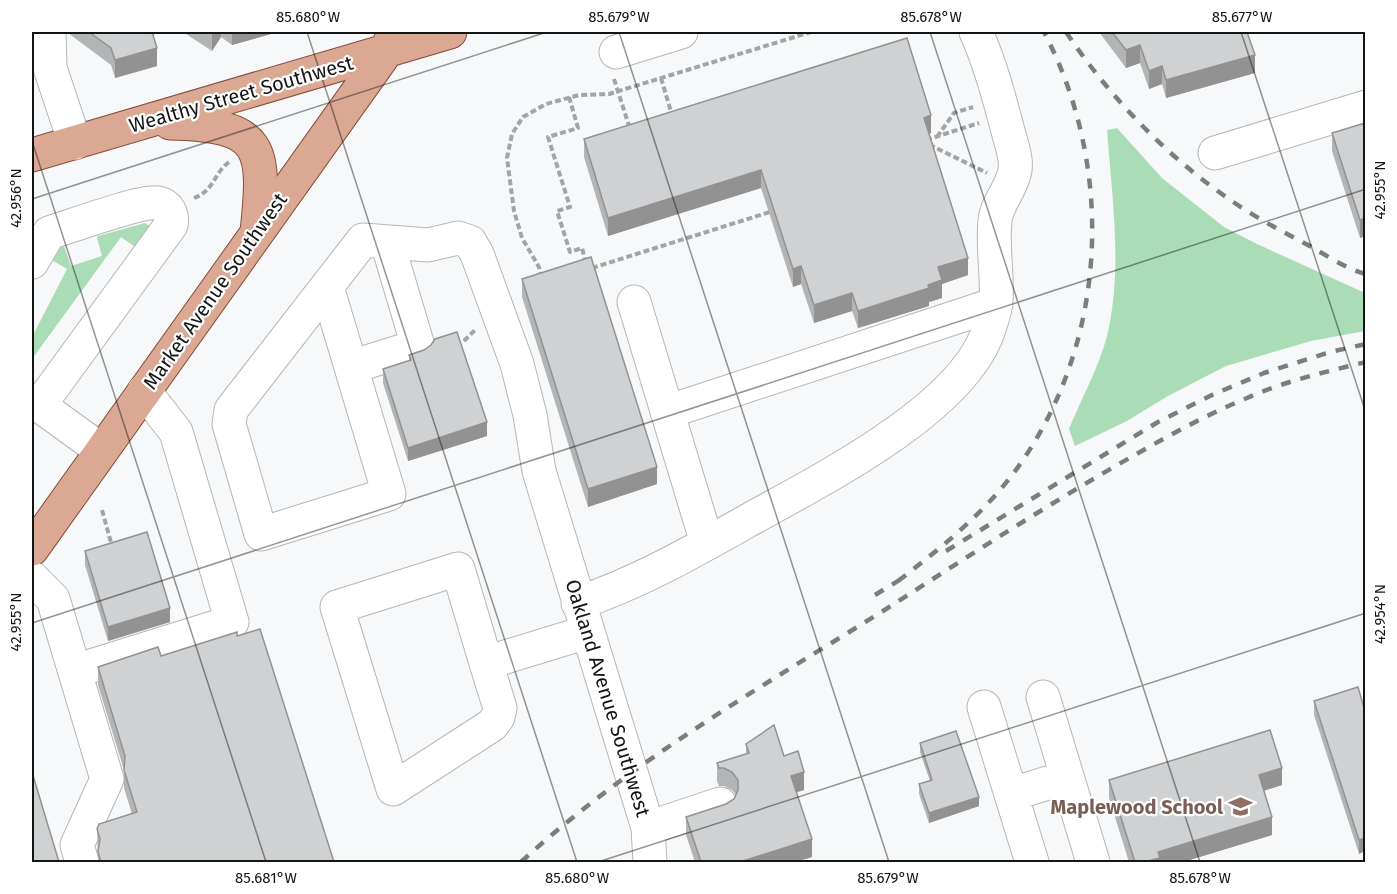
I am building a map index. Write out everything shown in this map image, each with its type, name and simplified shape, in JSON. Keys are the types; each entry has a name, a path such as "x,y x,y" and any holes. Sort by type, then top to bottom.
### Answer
{"main road":[{"name":"Wealthy Street Southwest","path":"32,156 144,123 390,42 450,32"},
{"name":"Market Avenue Southwest","path":"32,549 390,42"},
{"path":"144,123 212,126 234,132 250,142 260,160 261,173 256,234"}],"street":[{"path":"49,32 50,68 75,143"},
{"path":"614,62 681,32"},
{"path":"486,663 583,617 613,591 707,543 852,461 896,433 932,405 963,374 985,339 996,304 994,218 1011,184 1015,168 1013,150 1001,106 986,55 976,32"},
{"path":"1215,153 1365,107"},
{"path":"32,262 49,233 146,203 164,205 172,217 171,225 35,403 101,450"},
{"name":"Oakland Avenue Southwest","path":"327,287 363,240 428,245 458,238 470,242 474,248 517,364 530,415 539,471 648,828 650,862"},
{"path":"351,367 418,346 387,242"},
{"path":"327,287 389,494 261,534 229,424 231,410 327,287"},
{"path":"634,302 707,543"},
{"path":"667,412 996,304"},
{"path":"75,671 232,622 176,432 144,391"},
{"path":"458,569 486,663 500,708 498,717 492,724 393,789 337,607 458,569"},
{"path":"32,578 52,599 107,779 77,845 82,862"},
{"path":"1043,697 1093,862"},
{"path":"984,707 1032,862"},
{"path":"1012,794 1067,777"},
{"path":"648,828 720,804"}],"path":[{"path":"540,285 539,267 522,238 516,220 507,150 512,134 523,117 546,104 569,97 587,93 601,95 618,91 811,32"},
{"path":"614,62 618,91 631,133"},
{"path":"661,78 673,119"},
{"path":"569,97 579,128 548,137 570,207 557,211 570,252 582,248 588,269 774,210 772,202"},
{"path":"937,137 954,113 1001,106"},
{"path":"1001,106 927,140 932,146 1011,184"},
{"path":"168,208 207,192 220,170 234,157"},
{"path":"102,510 115,556"}],"green space":[{"path":"1117,128 1162,178 1224,227 1365,293 1365,331 1311,341 1226,366 1168,396 1127,421 1075,446 1069,429 1099,359 1112,311 1115,233 1107,130"},
{"path":"145,223 150,226 135,247 121,237 32,359 32,337 67,269 50,259 56,248 64,246 71,266 102,256 98,236"}],"building":[{"path":"89,32 152,32 157,48 115,60 111,48"},
{"path":"1112,32 1247,32 1255,55 1166,80 1162,66 1149,71 1140,45 1126,50"},
{"path":"907,38 931,115 924,118 968,258 938,267 942,280 928,285 929,288 858,311 852,293 814,305 801,266 793,269 761,170 608,218 584,139"},
{"path":"1365,123 1365,218 1360,220 1332,133"},
{"path":"591,257 657,467 588,489 522,279"},
{"path":"457,332 487,422 408,448 383,369 411,360 409,355 424,350 435,339"},
{"path":"147,532 170,608 108,627 85,551"},
{"path":"260,629 334,862 101,862 98,852 100,839 97,829 99,824 137,812 124,770 125,756 98,667 158,647 161,656 237,632 237,636"},
{"path":"1358,687 1365,711 1365,838 1359,840 1314,701"},
{"path":"774,725 784,756 798,751 804,772 791,776 812,839 740,862 701,862 686,817 726,804 734,799 738,790 738,780 732,772 719,768 717,763 749,753 746,744"},
{"path":"1270,730 1282,768 1259,775 1272,817 1158,852 1160,858 1135,862 1109,780"},
{"path":"956,731 979,797 929,813 919,784 932,780 920,743"},
{"path":"32,772 59,862 32,862"}],"railway":[{"path":"898,581 967,524 1012,475 1053,408 1073,356 1086,302 1092,247 1090,191 1082,136 1066,83 1044,32"},
{"path":"1066,32 1101,79 1140,123 1205,182 1267,223 1344,265 1366,274"},
{"path":"946,551 1158,422 1212,395 1264,373 1330,352 1366,344"},
{"path":"521,862 606,792 696,728 1089,481 1198,420 1261,392 1320,373 1366,362"},
{"path":"875,595 906,576"}],"place":[{"name":"Maplewood School","path":"1241,807"}]}
